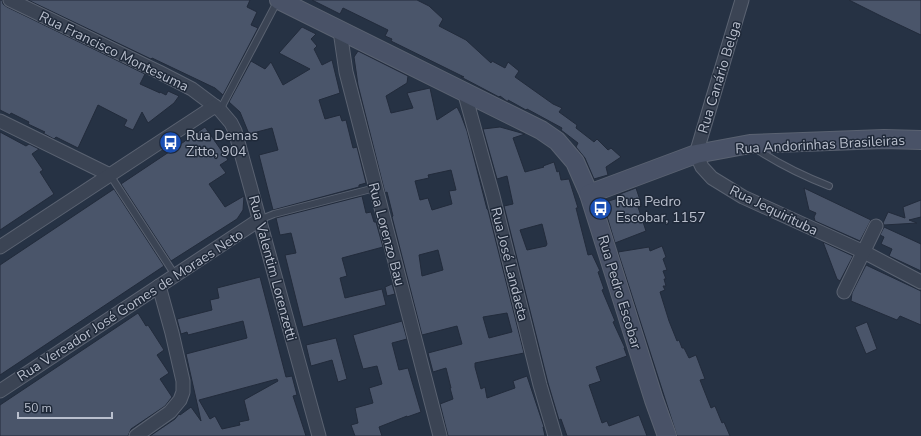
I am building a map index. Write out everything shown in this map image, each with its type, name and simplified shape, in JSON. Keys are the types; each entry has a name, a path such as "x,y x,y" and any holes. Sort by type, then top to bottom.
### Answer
{"main road":[{"name":"Rua Pedro Escobar","path":"279,0 541,130 557,141 575,162 589,194 654,400 667,436"},
{"name":"Rua Andorinhas Brasileiras","path":"589,194 696,154 750,144 884,139 921,140"}],"street":[{"name":"Rua Francisco Montesuma","path":"10,0 192,89 218,108"},
{"name":"Rua Canário Belga","path":"696,154 742,0"},
{"name":"Rua Lorenzo Bau","path":"340,31 346,72 440,436"},
{"name":"Rua José Landaeta","path":"464,91 493,196 540,386 555,436"},
{"path":"0,247 218,108"},
{"name":"Rua Valentim Lorenzetti","path":"218,108 231,123 235,131 319,436"},
{"path":"0,120 110,176"},
{"name":"Rua Jequirituba","path":"696,154 702,167 712,178 743,197 864,252 921,282"},
{"name":"Rua Vereador José Gomes de Moraes Neto","path":"0,391 260,220"},
{"path":"844,292 876,226"},
{"path":"136,436 170,412 180,400 183,392 183,381 159,286"}],"lane":[{"path":"218,108 279,0"},
{"path":"750,144 781,164 808,178 829,186"},
{"path":"110,176 176,275"},
{"path":"260,220 274,214 375,188"}],"building":[{"path":"0,0 2,0 3,4 7,7 145,74 140,84 166,95 168,91 179,96 174,103 148,123 142,112 133,130 124,126 127,120 98,105 78,148 56,137 54,139 43,133 45,132 28,124 29,122 11,113 10,115 0,110"},
{"path":"28,0 250,0 247,7 257,12 251,25 258,28 223,95 215,88"},
{"path":"312,0 417,0 429,6 443,19 439,26 466,40 491,63 492,61 505,68 508,62 519,71 515,77 553,104 562,108 559,112 577,125 576,128 594,142 597,139 608,150 611,148 621,157 606,167 608,175 594,179 585,158 576,147 578,143 561,130 562,128 508,100 508,102 500,96 499,97 461,77 464,77 391,41 392,39 385,36 388,30 343,8 340,14"},
{"path":"849,0 921,0 921,35 883,17"},
{"path":"302,27 316,34 311,39 317,46 314,49 322,65 332,60 340,93 319,100 325,119 340,115 342,121 346,120 353,148 357,147 366,183 359,185 359,187 273,210 259,155 278,150 272,128 249,134 240,112 229,102 251,61 265,69 271,62 283,85 310,69 279,53"},
{"path":"358,51 408,76 407,83 386,96 391,113 413,108 407,93 430,88 437,120 457,107 467,131 524,353 475,363 475,367 481,389 485,387 487,398 515,388 513,381 527,376 544,427 545,436 448,436 440,404 453,399 451,388 446,368 433,372 428,353 462,344 457,326 422,335 387,192 385,193 358,85 354,57","holes":["451,170 456,190 449,191 452,204 432,210 428,198 420,200 415,181 429,178 428,175","438,250 443,270 422,276 419,255","507,313 512,332 489,338 483,317"]},
{"path":"205,127 228,160 220,165 226,173 209,184 225,207 244,196 243,210 237,219 171,261 121,184"},
{"path":"500,127 525,134 513,138 525,172 544,167 543,166 554,162 557,172 559,171 561,180 569,179 578,208 576,208 588,255 592,254 600,271 598,272 604,289 602,290 627,356 596,367 601,381 589,385 602,423 607,421 609,426 639,415 647,436 567,436 561,419 559,420 548,383 504,206 513,204 507,176 497,179 483,129","holes":["542,224 547,244 546,246 527,250 520,230"]},
{"path":"0,132 26,146 29,144 39,149 32,154 43,170 40,172 54,194 0,230"},
{"path":"636,188 642,206 638,207 646,231 615,243 603,203 618,198 620,194"},
{"path":"804,188 871,220 860,241 815,221 814,217 816,213 809,210"},
{"path":"114,189 164,266 0,375 0,265"},
{"path":"362,196 366,213 371,212 374,222 376,222 383,247 342,258 347,276 340,278 345,298 382,289 386,305 303,327 285,255 296,253 291,233 280,235 276,218"},
{"path":"921,200 921,217 909,220 917,223 884,225 883,223 888,212 905,218 903,207"},
{"path":"884,227 921,244 921,271 889,256 892,249 881,244 884,237 880,235"},
{"path":"823,242 853,256 840,281 837,279"},
{"path":"662,246 666,257 663,259 667,270 663,271 666,279 664,279 666,286 663,286 665,290 660,292 669,321 677,341 679,340 682,348 684,348 689,358 696,355 705,379 700,380 711,408 715,406 722,423 724,422 730,436 677,436 618,252 649,247 650,251"},
{"path":"866,265 921,291 921,325 900,316 897,320 851,301 852,293"},
{"path":"260,277 286,377 292,376 297,395 293,396 306,436 150,436 175,419 179,414 180,415 191,407 201,421 186,354 247,338 243,321 188,335 187,332 181,334 177,319 212,310 210,300 219,298 217,288","holes":["277,379 278,381 244,400 249,420 239,422 240,425 222,429 215,416 210,419 199,400"]},
{"path":"392,284 395,294 387,296 385,287"},
{"path":"138,313 146,326 148,325 164,350 157,355 169,373 160,379 172,397 165,406 131,429 128,436 0,436 0,405"},
{"path":"402,321 407,339 392,343 399,370 408,368 421,412 379,427 382,436 355,436 351,425 358,423 355,408 373,403 369,388 382,384 377,366 363,369 353,335"},
{"path":"867,322 877,349 866,354 855,327"},
{"path":"336,338 347,379 338,382 332,360 311,366 306,345"}],"place":[{"name":"Rua Demas Zitto, 904","path":"170,143"},
{"name":"Rua Pedro Escobar, 1157","path":"600,209"}]}
